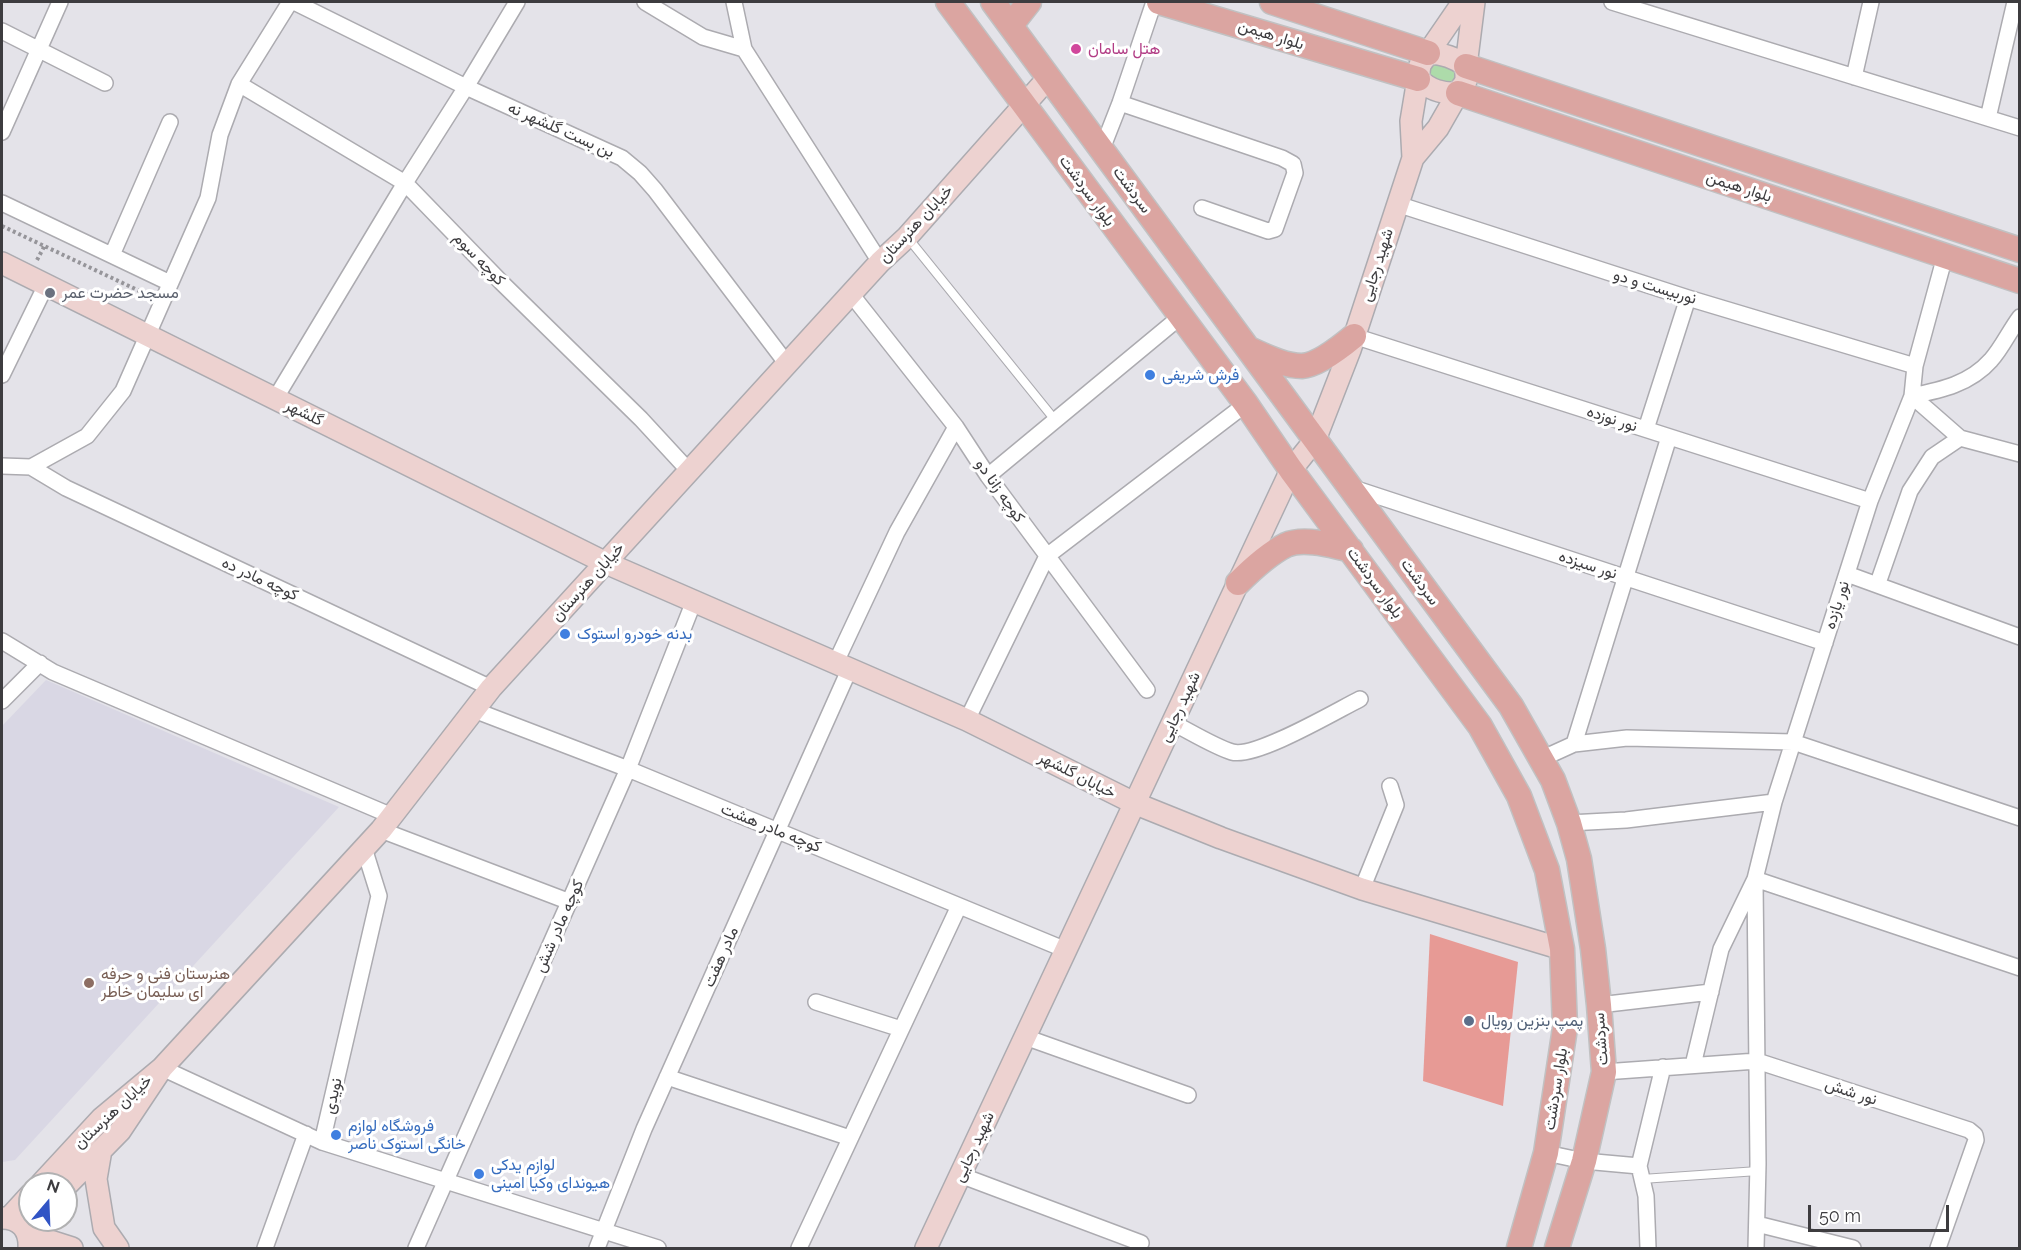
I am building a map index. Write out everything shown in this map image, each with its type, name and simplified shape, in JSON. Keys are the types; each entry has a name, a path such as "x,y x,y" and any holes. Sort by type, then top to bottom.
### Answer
{"main road":[{"name":"بلوار سردشت","path":"948,2 1480,726 1520,796 1547,870 1562,949 1565,1028 1546,1153 1520,1248"},
{"name":"سردشت","path":"993,2 1511,706 1553,780 1579,859 1593,949 1604,1072 1584,1161 1557,1248"},
{"path":"1011,25 1029,2"},
{"name":"بلوار هیمن","path":"1159,2 1418,79"},
{"name":"بلوار هیمن","path":"1272,2 1428,53"},
{"path":"1463,2 1420,65 1418,79 1426,86 1447,94 1458,93 1466,81 1474,2"},
{"path":"1428,53 1455,58 1466,66"},
{"name":"بلوار هیمن","path":"1466,66 2019,250"},
{"name":"خیابان هنرستان","path":"51,1172 102,1118 162,1068 364,848 491,688 880,262 907,237 1049,77"},
{"name":"شهید رجایی","path":"1413,158 1411,120 1418,79"},
{"name":"بلوار هیمن","path":"1458,93 2019,281"},
{"name":"شهید رجایی","path":"926,1248 1292,470 1315,440 1354,336 1413,158 1438,128 1458,93"},
{"name":"گلشهر","path":"2,263 606,562"},
{"path":"1249,349 1274,360 1303,366 1333,354 1354,336"},
{"path":"1238,583 1251,570 1288,544 1328,543 1351,550"},
{"name":"خیابان گلشهر","path":"606,562 967,720 1134,803 1221,838 1362,889 1562,949"},
{"name":"خیابان هنرستان","path":"78,1174 120,1131 162,1068"},
{"path":"101,1150 96,1179 104,1228 118,1248"},
{"path":"18,1206 5,1218 21,1224 30,1233 72,1248"}],"street":[{"path":"2,132 60,2"},
{"path":"2,466 31,467 87,436 123,391 208,198 220,135 239,84 292,2"},
{"name":"بن بست گلشهر نه","path":"292,2 466,87 622,158 656,190 787,364"},
{"path":"275,399 517,2"},
{"path":"645,2 703,37 744,49"},
{"path":"734,2 744,49 880,262"},
{"path":"1102,149 1154,2"},
{"path":"1612,2 2019,128"},
{"path":"1854,77 1871,2"},
{"path":"1988,118 2015,2"},
{"path":"2,31 105,82"},
{"name":"کوچه سوم","path":"239,84 405,183 689,471"},
{"path":"1120,103 1282,158 1293,164 1295,173 1275,229 1268,231 1202,208"},
{"path":"112,255 170,122"},
{"path":"2,203 170,283"},
{"name":"نوربیست و دو","path":"1397,204 1688,298 1915,366"},
{"name":"نور یازده","path":"1755,879 1774,802 1870,501 1912,396 1915,366 1945,256"},
{"path":"2,375 37,281"},
{"name":"کوچه زانا دو","path":"851,294 956,427 988,476 1147,690"},
{"path":"1646,429 1688,298"},
{"path":"988,476 1180,317"},
{"path":"1912,396 1944,389 1965,381 1991,360 2019,317"},
{"name":"نور نوزده","path":"1354,336 1870,501"},
{"path":"1912,396 1960,438 2019,454"},
{"path":"967,720 1047,556 1245,404"},
{"name":"مادر هفت","path":"597,1248 644,1129 777,831 897,532 956,427"},
{"path":"1574,744 1670,437"},
{"path":"1878,584 1910,491 1932,457 1960,438"},
{"name":"کوچه مادر ده","path":"31,467 66,488 491,688"},
{"name":"نور سیزده","path":"1350,487 1825,643"},
{"path":"1847,574 2019,638"},
{"name":"کوچه مادر شش","path":"416,1248 628,769 694,601"},
{"path":"2,641 52,672 386,823 570,902"},
{"path":"2,701 40,663"},
{"path":"1173,723 1233,753 1247,753 1267,746 1360,699"},
{"name":"کوچه مادر هشت","path":"474,710 628,769 1066,950"},
{"path":"1541,759 1574,744 1627,738 1793,742 2019,818"},
{"path":"1362,889 1396,806 1390,786"},
{"path":"1569,823 1626,820 1774,802"},
{"name":"نویدی","path":"322,1142 379,896 364,848"},
{"path":"1755,879 2019,968"},
{"path":"1693,1065 1721,949 1755,879"},
{"path":"1755,879 1758,1171 1756,1248"},
{"path":"799,1248 959,906"},
{"path":"1599,1005 1711,992"},
{"path":"816,1002 901,1029"},
{"path":"1025,1037 1188,1095"},
{"name":"نور شش","path":"1604,1072 1757,1061 1969,1130 1975,1135 1976,1140 1938,1248"},
{"path":"1648,1248 1646,1196 1640,1172 1663,1067"},
{"path":"162,1068 322,1142 658,1248"},
{"path":"667,1077 850,1138"},
{"path":"265,1248 306,1134"},
{"path":"1546,1153 1640,1172"},
{"path":"960,1175 1142,1242"},
{"path":"1757,1224 1853,1248"}],"lane":[{"path":"907,237 1055,420"},
{"path":"1640,1172 1758,1171"}],"path":[{"path":"2,226 162,302"},
{"path":"37,281 44,246 53,228"}],"shaded area":[{"name":"هنرستان فنی و حرفه ای سلیمان خاطر","path":"46,680 339,807 15,1160 2,1162 2,726"}],"green space":[{"path":"1432,62 1449,64 1459,75 1454,87 1429,81 1427,67"}],"building":[{"name":"پمپ بنزین رویال","path":"1430,934 1518,962 1503,1106 1423,1081"}],"place":[{"name":"هتل سامان","path":"1076,49"},
{"name":"مسجد حضرت عمر","path":"50,293"},
{"name":"فرش شریفی","path":"1150,375"},
{"name":"بدنه خودرو استوک","path":"565,634"},
{"name":"هنرستان فنی و حرفه ای سلیمان خاطر","path":"89,983"},
{"name":"پمپ بنزین رویال","path":"1469,1021"},
{"name":"فروشگاه لوازم خانگى استوک ناصر","path":"336,1135"},
{"name":"لوازم یدکى هیونداى وکیا امینى","path":"479,1174"}]}
